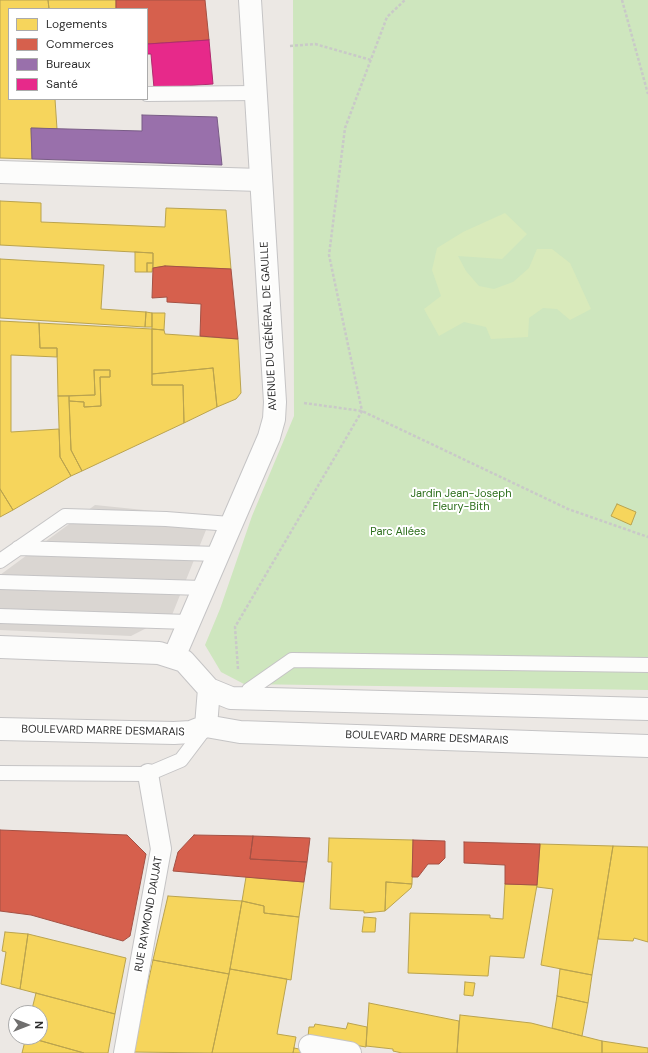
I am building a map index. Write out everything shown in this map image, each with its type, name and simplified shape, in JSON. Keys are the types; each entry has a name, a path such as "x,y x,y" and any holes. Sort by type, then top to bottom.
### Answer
{"main road":[{"name":"AVENUE DU GÉNÉRAL DE GAULLE","path":"174,657 230,524 269,437 274,419 274,395 250,0"},
{"path":"0,172 260,180"},
{"path":"0,647 159,653 184,661 192,668 208,689 239,698 648,709"},
{"path":"206,726 208,689"},
{"name":"BOULEVARD MARRE DESMARAIS","path":"0,729 174,733 191,732 206,726 240,732 648,746"},
{"path":"310,1046 350,1053"}],"street":[{"name":"RUE RAYMOND DAUJAT","path":"124,1053 161,849 148,774"}],"lane":[{"path":"148,94 256,93"},
{"path":"0,561 65,516 166,519 230,524"},
{"path":"18,548 218,554"},
{"path":"0,582 203,588"},
{"path":"0,616 188,622"},
{"path":"239,698 292,660 648,665"},
{"path":"0,773 148,774 181,760 206,726"}],"path":[{"path":"239,698 240,688 235,627 362,411 329,255 344,128 387,17 405,0"},
{"path":"622,0 648,94"},
{"path":"290,46 315,44 370,60"},
{"path":"300,403 362,411 568,509 648,537"}],"green space":[{"name":"Jardin Jean-Joseph Fleury-Bith","path":"293,0 648,0 648,690 244,684 221,672 205,645 220,609 252,516 294,416"},
{"path":"505,213 527,234 502,259 458,256 466,271 479,286 494,289 513,282 529,268 537,249 552,249 570,263 591,309 570,320 557,309 543,308 529,318 528,337 491,339 486,327 464,322 439,336 424,309 441,296 432,270 437,248 463,232"}],"shaded area":[{"path":"95,505 183,514 210,520 172,615 131,636 0,630 0,575"}],"building: Logements":[{"path":"0,0 48,0 49,8 8,8 8,100 55,100 57,129 31,128 32,159 0,158"},
{"path":"48,0 116,0 116,8 49,8"},
{"path":"0,201 41,203 41,222 165,227 166,208 226,210 231,269 165,266 153,268 153,253 0,245"},
{"path":"135,252 153,253 153,263 147,263 147,272 135,272"},
{"path":"0,259 104,265 101,309 146,312 145,327 0,318"},
{"path":"147,263 153,263 152,272 147,272"},
{"path":"146,312 152,313 152,327 145,327"},
{"path":"152,313 165,313 164,330 152,329"},
{"path":"0,321 39,323 40,348 57,348 57,357 11,355 11,432 59,429 60,457 71,476 13,510 0,489"},
{"path":"39,323 152,329 152,385 183,385 184,423 82,471 71,450 69,401 84,402 84,407 101,406 100,377 110,377 110,370 94,370 95,395 58,396 57,348 40,348"},
{"path":"152,329 164,330 165,334 238,339 241,393 236,399 217,407 213,368 152,374"},
{"path":"213,368 217,407 184,423 183,385 152,385 152,374"},
{"path":"94,370 110,370 110,377 100,377 101,406 84,407 84,402 69,401 69,396 95,395"},
{"path":"58,396 69,396 71,450 82,471 71,476 60,457"},
{"path":"0,489 13,510 0,517"},
{"path":"617,504 636,512 631,525 611,516"},
{"path":"329,838 413,840 412,884 386,882 385,911 364,913 364,911 330,909 332,862 328,862"},
{"path":"540,844 613,846 592,975 541,965 553,889 537,887"},
{"path":"613,846 648,847 648,942 634,938 633,941 598,939"},
{"path":"246,877 304,882 299,917 264,913 264,906 242,901"},
{"path":"386,882 412,884 411,888 385,911"},
{"path":"505,884 537,885 524,958 490,956 488,976 408,973 410,913 490,915 490,918 503,919"},
{"path":"168,896 242,901 229,974 153,960"},
{"path":"242,901 264,906 264,913 299,917 291,980 230,969"},
{"path":"364,917 376,918 375,932 362,932"},
{"path":"5,932 28,934 20,989 1,984 6,952 2,951"},
{"path":"28,934 126,958 115,1014 20,989"},
{"path":"153,960 229,974 212,1053 133,1052"},
{"path":"230,969 287,979 277,1034 296,1037 293,1053 212,1053"},
{"path":"560,969 592,975 588,1003 557,996"},
{"path":"465,982 475,983 473,996 464,995"},
{"path":"36,993 115,1014 108,1053 84,1053 48,1043 48,1005 33,1005"},
{"path":"557,996 588,1003 582,1036 552,1028"},
{"path":"369,1003 459,1021 457,1053 402,1053 393,1051 393,1049 366,1046"},
{"path":"460,1015 531,1023 602,1041 602,1053 457,1053"},
{"path":"348,1023 367,1027 366,1047 308,1037 309,1027 314,1027 315,1024 346,1029"},
{"path":"602,1041 648,1048 648,1053 602,1053"},
{"path":"48,1043 84,1053 22,1053 24,1045 48,1045"},
{"path":"294,1048 318,1053 293,1053"}],"building: Commerces":[{"path":"116,0 205,0 209,40 148,44 148,8 116,8"},
{"path":"165,266 231,269 238,339 200,336 201,304 167,302 167,297 152,298 153,268"},
{"path":"0,830 127,835 146,854 130,936 123,941 31,915 0,911"},
{"path":"194,835 253,836 250,859 307,862 304,882 173,871 178,852"},
{"path":"253,836 310,838 307,862 250,859"},
{"path":"413,840 445,841 445,858 439,864 428,864 418,877 412,877"},
{"path":"464,842 540,844 537,885 505,884 505,865 464,863"}],"building: Bureaux":[{"path":"142,115 217,117 222,165 32,159 31,128 142,131"}],"building: Santé":[{"path":"209,40 213,84 154,88 151,54 148,54 148,44"}],"park label":[{"name":"Parc Allées","path":"398,532"}]}
